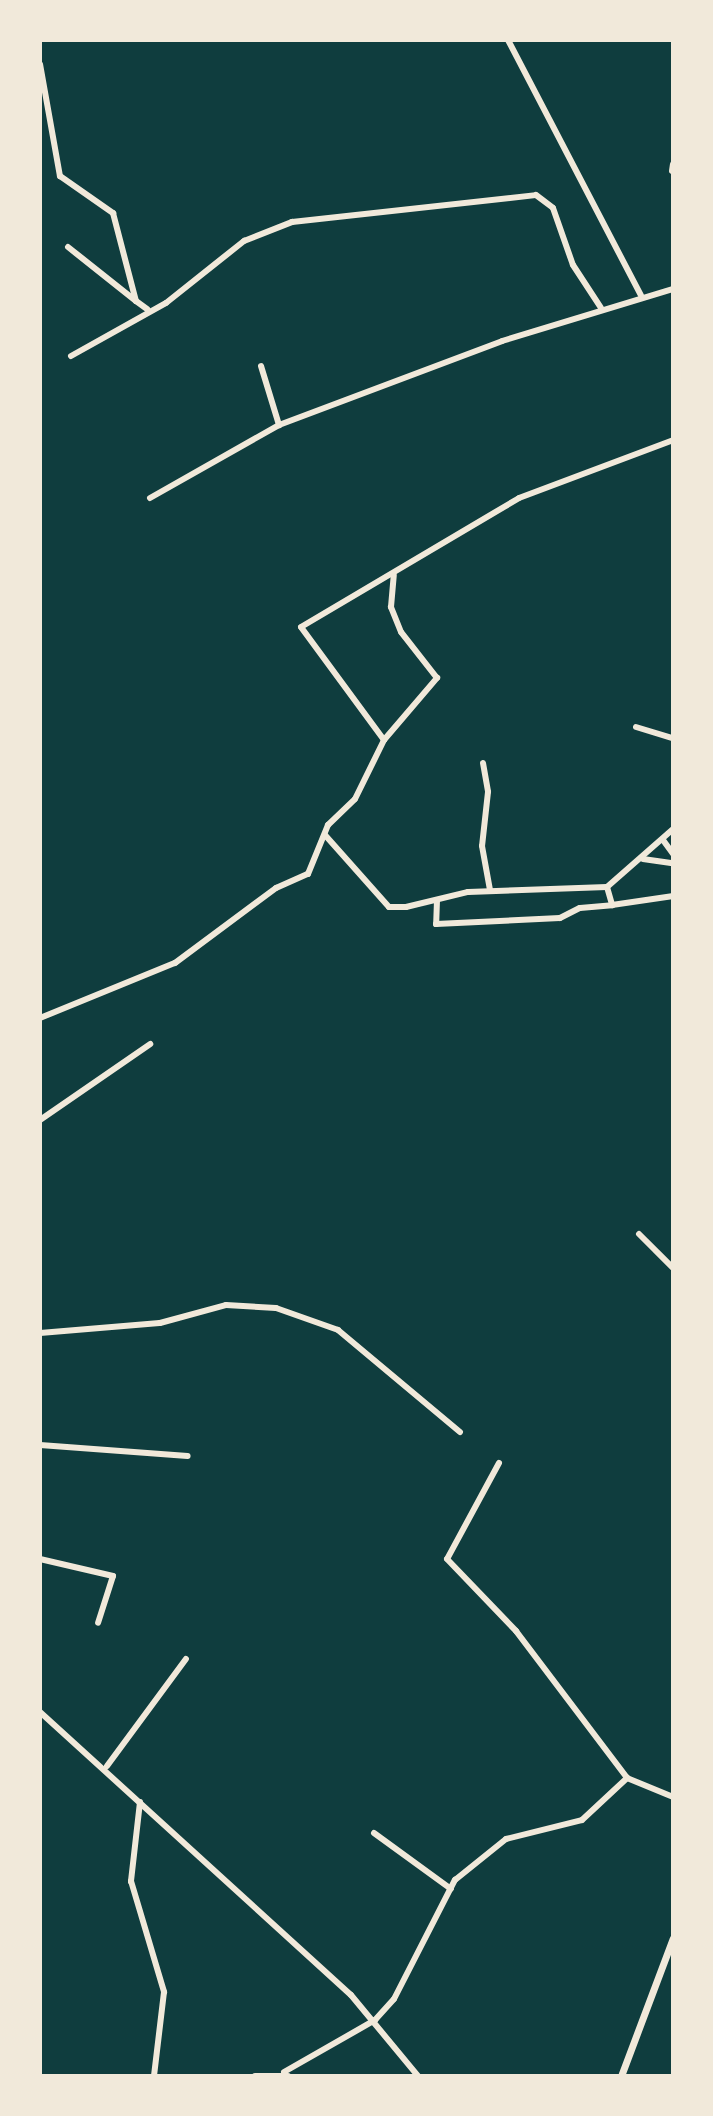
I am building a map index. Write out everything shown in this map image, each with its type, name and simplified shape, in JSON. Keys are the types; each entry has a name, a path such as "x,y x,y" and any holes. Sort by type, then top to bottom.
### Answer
{"street":[{"path":"508,40 641,295"},
{"path":"40,64 60,176 113,213 136,301"},
{"path":"71,356 147,309 244,241 292,222 536,195 553,208 573,265 601,308"},
{"path":"68,247 147,309"},
{"path":"150,498 279,425 601,308 673,289"},
{"path":"261,366 279,425"},
{"path":"384,740 344,677 300,630 347,595 394,575 519,498 673,440"},
{"path":"40,1018 175,963 276,888 308,874 325,835 358,795 384,740 437,678 401,632 391,607 394,575"},
{"path":"636,727 673,738"},
{"path":"483,763 483,858 490,890"},
{"path":"325,835 389,907 490,890 607,887 643,859 673,829"},
{"path":"663,840 673,854"},
{"path":"643,859 673,863"},
{"path":"607,887 612,905"},
{"path":"437,900 436,924 560,918 612,905 673,896"},
{"path":"40,1120 150,1044"},
{"path":"639,1234 673,1268"},
{"path":"40,1333 160,1323 226,1305 276,1308 330,1325 460,1432"},
{"path":"40,1445 188,1456"},
{"path":"499,1463 447,1559 516,1631 627,1778 673,1797"},
{"path":"40,1559 113,1576 98,1623"},
{"path":"107,1766 186,1659"},
{"path":"40,1712 107,1766 140,1802 375,2020 418,2076"},
{"path":"255,2076 286,2074 375,2020 410,1976 451,1889 506,1839 582,1820 627,1778"},
{"path":"140,1802 131,1881 164,1992 154,2076"},
{"path":"374,1833 451,1889"},
{"path":"621,2076 673,1938"}]}
